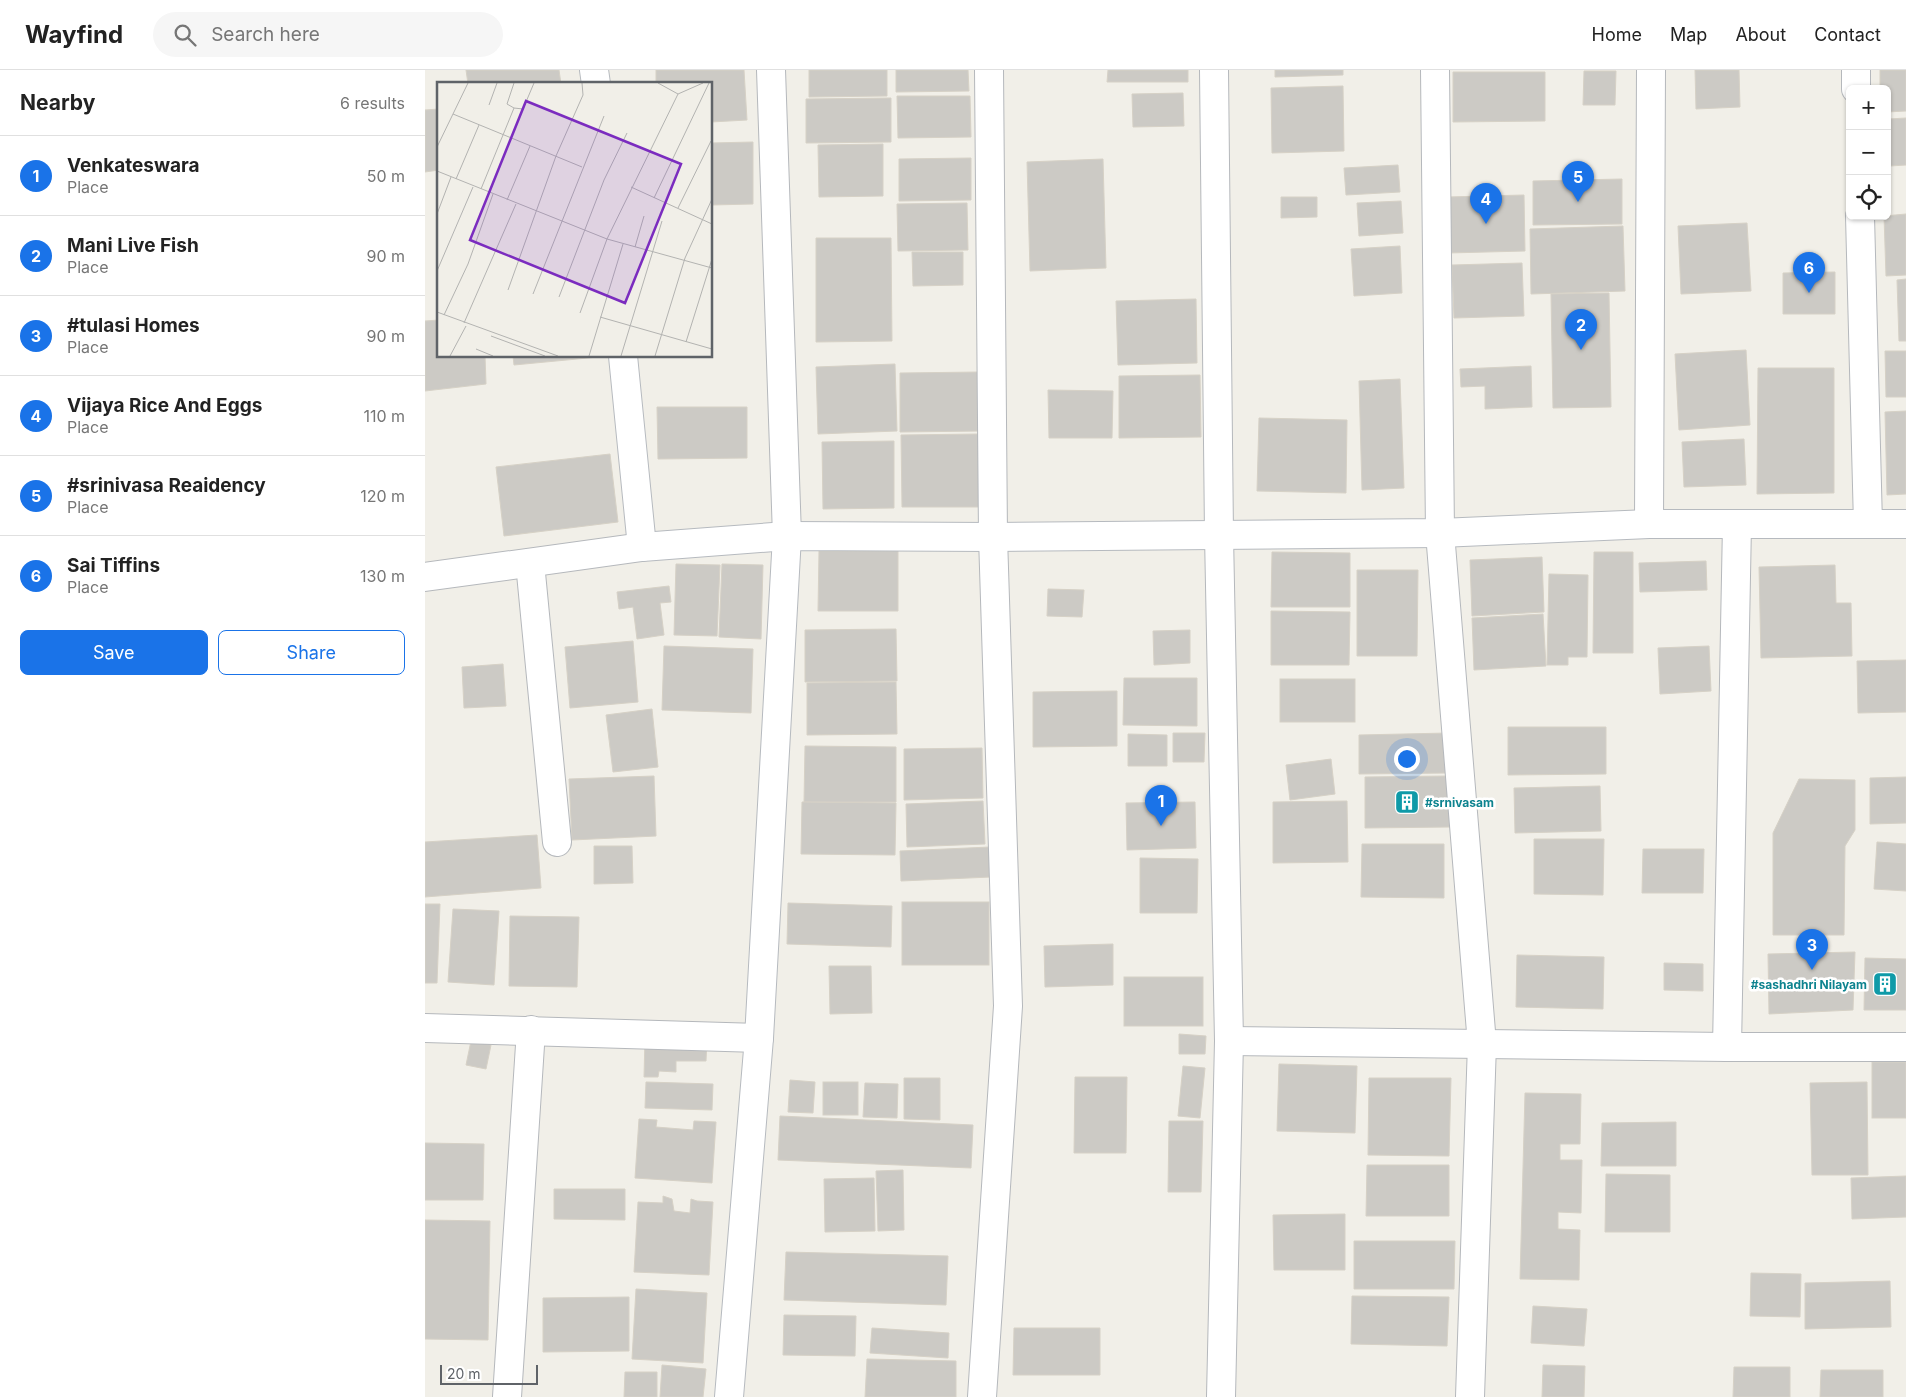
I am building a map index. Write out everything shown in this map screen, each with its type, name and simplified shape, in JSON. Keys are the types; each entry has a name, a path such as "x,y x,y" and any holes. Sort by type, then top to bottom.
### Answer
{"street":[{"path":"729,1397 759,1038 787,536 771,70"},
{"path":"982,1397 1008,1006 993,537 989,70"},
{"path":"1214,70 1219,535 1229,1041 1221,1397"},
{"path":"1435,70 1440,533 1481,1044 1470,1397"},
{"path":"1649,524 1651,70"},
{"path":"1856,70 1856,85"},
{"path":"1860,220 1868,524"},
{"path":"623,358 642,547"},
{"path":"425,577 642,547 787,536 993,537 1440,533 1649,524 1906,524"},
{"path":"1727,1047 1737,524"},
{"path":"530,562 557,842"},
{"path":"425,1028 759,1038"},
{"path":"507,1397 531,1030"},
{"path":"1229,1041 1727,1047 1906,1046"}],"building":[{"path":"466,70 559,70 561,82 468,82"},
{"path":"656,70 744,70 747,120 713,122 713,82 656,82"},
{"path":"809,70 887,70 887,96 809,97"},
{"path":"896,70 968,70 969,91 896,92"},
{"path":"1108,70 1188,70 1188,82 1107,82"},
{"path":"1275,70 1343,70 1343,75 1275,77"},
{"path":"1695,70 1739,70 1740,107 1696,109"},
{"path":"1880,70 1906,70 1906,111 1891,112 1891,85 1880,85"},
{"path":"1584,71 1616,71 1615,105 1583,105"},
{"path":"1453,72 1545,72 1545,121 1453,122"},
{"path":"1343,86 1344,151 1272,153 1271,88"},
{"path":"1183,93 1184,126 1133,127 1132,94"},
{"path":"897,96 970,96 971,137 898,138"},
{"path":"891,98 891,142 806,143 806,99"},
{"path":"437,109 437,170 425,172 425,110"},
{"path":"1906,118 1906,165 1891,166 1891,119"},
{"path":"753,142 753,204 713,205 713,143"},
{"path":"883,144 883,196 819,197 818,145"},
{"path":"971,158 971,200 899,201 899,159"},
{"path":"1103,159 1106,268 1030,271 1027,162"},
{"path":"1398,165 1400,192 1346,195 1344,168"},
{"path":"1622,179 1622,224 1533,225 1533,181"},
{"path":"1524,195 1525,251 1448,253 1447,197"},
{"path":"1281,197 1317,197 1317,217 1281,218"},
{"path":"1401,201 1403,233 1359,236 1357,203"},
{"path":"967,203 968,250 898,251 897,204"},
{"path":"1906,214 1906,275 1886,276 1884,220 1891,220 1891,215"},
{"path":"1747,223 1751,291 1681,294 1678,226"},
{"path":"1623,226 1625,291 1531,294 1530,229"},
{"path":"816,238 891,238 892,341 816,342"},
{"path":"1400,246 1402,293 1354,296 1351,249"},
{"path":"912,252 963,252 963,285 913,286"},
{"path":"1522,263 1524,316 1454,318 1452,265"},
{"path":"1835,272 1835,314 1783,314 1783,273"},
{"path":"1906,279 1906,341 1899,341 1897,280"},
{"path":"1609,293 1611,407 1553,408 1551,294"},
{"path":"1196,299 1197,363 1118,365 1116,301"},
{"path":"437,320 437,358 485,358 486,384 425,391 425,321"},
{"path":"1746,350 1750,425 1679,430 1675,354"},
{"path":"1885,351 1906,351 1906,397 1886,397"},
{"path":"513,358 588,358 514,365"},
{"path":"895,364 897,431 818,434 816,367"},
{"path":"1531,366 1532,407 1485,409 1485,386 1461,387 1460,369"},
{"path":"1758,368 1834,368 1834,493 1757,494"},
{"path":"980,372 981,431 900,432 900,373"},
{"path":"1200,375 1201,437 1119,438 1119,376"},
{"path":"1400,379 1404,488 1362,490 1359,381"},
{"path":"1048,390 1113,391 1112,438 1049,438"},
{"path":"657,407 747,407 747,458 658,459"},
{"path":"1906,411 1906,494 1887,495 1885,412"},
{"path":"1259,418 1347,420 1346,493 1257,491"},
{"path":"979,434 980,507 902,507 901,435"},
{"path":"1744,439 1746,485 1684,487 1682,442"},
{"path":"894,441 894,508 823,509 822,442"},
{"path":"610,454 618,522 504,536 496,467"},
{"path":"819,551 898,551 898,611 818,611"},
{"path":"1272,552 1350,553 1350,607 1271,607"},
{"path":"1594,552 1633,552 1633,653 1593,653"},
{"path":"1542,557 1544,612 1472,616 1470,560"},
{"path":"1706,561 1707,590 1640,592 1639,563"},
{"path":"676,564 720,565 717,636 674,635"},
{"path":"722,564 763,565 761,639 719,637"},
{"path":"1835,565 1836,603 1851,603 1852,656 1761,658 1759,567"},
{"path":"1357,570 1418,570 1417,656 1357,656"},
{"path":"1549,574 1588,575 1587,657 1568,657 1568,665 1547,665"},
{"path":"669,586 671,602 660,603 664,635 637,639 633,607 619,609 617,592"},
{"path":"1048,589 1084,590 1082,617 1047,616"},
{"path":"1271,611 1350,612 1349,665 1271,665"},
{"path":"1543,614 1546,666 1474,670 1472,618"},
{"path":"896,629 897,681 805,682 805,630"},
{"path":"1190,630 1190,663 1154,665 1153,631"},
{"path":"633,641 638,702 570,708 565,647"},
{"path":"664,646 753,649 751,713 662,710"},
{"path":"1709,646 1711,691 1660,694 1658,648"},
{"path":"1906,660 1906,712 1858,713 1857,661"},
{"path":"503,664 506,706 464,708 462,667"},
{"path":"1124,678 1197,678 1197,726 1123,725"},
{"path":"1280,679 1355,679 1355,722 1280,722"},
{"path":"896,682 897,734 807,735 807,683"},
{"path":"1117,691 1117,746 1033,747 1033,692"},
{"path":"652,709 658,767 613,772 606,715"},
{"path":"1508,727 1606,727 1606,774 1508,775"},
{"path":"1173,733 1205,733 1204,762 1173,762"},
{"path":"1448,733 1448,773 1359,774 1359,735"},
{"path":"1128,734 1167,735 1167,766 1128,766"},
{"path":"805,746 896,747 896,802 804,802"},
{"path":"982,748 983,798 904,800 904,749"},
{"path":"1331,759 1335,794 1290,800 1286,765"},
{"path":"654,776 656,836 572,840 569,779"},
{"name":"#srnivasam","path":"1449,776 1450,827 1365,828 1365,777"},
{"path":"1906,777 1906,823 1870,824 1870,778"},
{"path":"1799,779 1855,780 1855,830 1845,846 1844,935 1773,935 1773,833"},
{"path":"1600,786 1601,831 1515,833 1514,788"},
{"path":"983,801 985,844 907,847 906,804"},
{"path":"1347,801 1348,862 1273,863 1273,802"},
{"path":"802,802 896,803 895,855 801,854"},
{"path":"1195,802 1196,848 1127,850 1126,803"},
{"path":"537,835 541,888 425,897 425,842"},
{"path":"1534,839 1604,839 1603,895 1534,894"},
{"path":"1877,842 1906,844 1906,891 1874,889"},
{"path":"1362,844 1444,844 1444,898 1361,897"},
{"path":"594,846 632,846 633,883 594,884"},
{"path":"990,847 991,877 901,881 900,851"},
{"path":"1643,849 1704,849 1703,893 1642,893"},
{"path":"1140,858 1198,859 1197,913 1140,913"},
{"path":"902,902 989,902 989,965 902,965"},
{"path":"788,903 892,906 891,947 787,944"},
{"path":"425,904 440,904 437,983 425,983"},
{"path":"453,909 499,911 494,985 448,982"},
{"path":"510,916 579,917 577,987 509,986"},
{"path":"1113,944 1113,985 1045,987 1044,946"},
{"path":"1855,952 1853,1010 1769,1014 1768,954"},
{"path":"1517,955 1604,957 1603,1009 1516,1007"},
{"name":"#sashadhri Nilayam","path":"1865,958 1906,959 1906,1010 1864,1010"},
{"path":"1664,963 1703,964 1703,991 1664,990"},
{"path":"829,966 871,966 872,1013 830,1014"},
{"path":"1124,977 1203,977 1203,1026 1124,1026"},
{"path":"1179,1034 1206,1036 1205,1054 1179,1054"},
{"path":"645,1038 707,1040 706,1061 676,1061 676,1072 659,1071 658,1077 644,1077"},
{"path":"471,1041 491,1045 486,1069 466,1065"},
{"path":"1872,1062 1906,1062 1906,1118 1872,1118"},
{"path":"1279,1064 1357,1066 1355,1133 1277,1131"},
{"path":"1183,1066 1205,1068 1200,1118 1178,1116"},
{"path":"1075,1077 1127,1077 1126,1153 1074,1153"},
{"path":"904,1078 940,1078 940,1120 904,1119"},
{"path":"1369,1078 1451,1078 1449,1156 1368,1155"},
{"path":"790,1080 815,1082 813,1113 788,1112"},
{"path":"646,1082 713,1084 712,1110 645,1108"},
{"path":"823,1082 858,1082 858,1115 823,1115"},
{"path":"1867,1082 1868,1175 1812,1175 1810,1083"},
{"path":"865,1083 898,1084 897,1118 863,1117"},
{"path":"1525,1093 1581,1094 1580,1144 1560,1144 1560,1160 1582,1160 1581,1213 1558,1212 1558,1229 1580,1230 1579,1280 1520,1279"},
{"path":"780,1116 973,1125 971,1168 778,1160"},
{"path":"639,1119 657,1120 656,1127 693,1130 694,1121 716,1122 712,1183 635,1178"},
{"path":"1169,1121 1203,1121 1201,1192 1168,1192"},
{"path":"1676,1122 1676,1166 1601,1166 1602,1123"},
{"path":"425,1143 484,1144 483,1200 425,1200"},
{"path":"1367,1165 1449,1165 1449,1216 1366,1216"},
{"path":"903,1170 904,1230 878,1231 876,1171"},
{"path":"1606,1174 1670,1175 1670,1232 1605,1232"},
{"path":"1906,1176 1906,1217 1852,1219 1851,1178"},
{"path":"874,1178 875,1231 825,1232 824,1179"},
{"path":"554,1189 625,1189 625,1220 554,1219"},
{"path":"663,1196 672,1199 674,1211 690,1213 691,1199 713,1202 709,1275 634,1272 638,1202 663,1203"},
{"path":"1345,1214 1345,1270 1274,1270 1273,1215"},
{"path":"425,1220 490,1221 488,1340 425,1339"},
{"path":"1354,1241 1455,1241 1454,1289 1354,1289"},
{"path":"786,1252 948,1256 946,1305 784,1300"},
{"path":"1751,1273 1801,1274 1800,1317 1750,1316"},
{"path":"1890,1281 1891,1327 1805,1329 1805,1283"},
{"path":"636,1289 707,1293 703,1363 632,1359"},
{"path":"1352,1296 1449,1297 1447,1346 1351,1344"},
{"path":"629,1297 629,1351 543,1352 543,1298"},
{"path":"1533,1306 1587,1309 1584,1346 1531,1343"},
{"path":"784,1315 856,1316 855,1356 783,1355"},
{"path":"872,1328 949,1333 948,1358 870,1353"},
{"path":"1014,1328 1100,1328 1100,1375 1013,1375"},
{"path":"867,1359 956,1361 956,1397 865,1397"},
{"path":"662,1365 706,1369 703,1397 660,1397"},
{"path":"1543,1365 1585,1366 1584,1397 1542,1397"},
{"path":"1734,1367 1790,1367 1790,1397 1733,1397"},
{"path":"1821,1370 1883,1370 1883,1397 1820,1397"},
{"path":"625,1372 657,1372 657,1397 624,1397"}],"place":[{"name":"#srinivasa Reaidency","path":"1578,202"},
{"name":"Vijaya Rice And Eggs","path":"1486,224"},
{"name":"Sai Tiffins","path":"1809,293"},
{"name":"Mani Live Fish","path":"1581,350"},
{"name":"#srnivasam","path":"1407,802"},
{"name":"Venkateswara","path":"1161,826"},
{"name":"#tulasi Homes","path":"1812,970"},
{"name":"#sashadhri Nilayam","path":"1885,984"}]}
